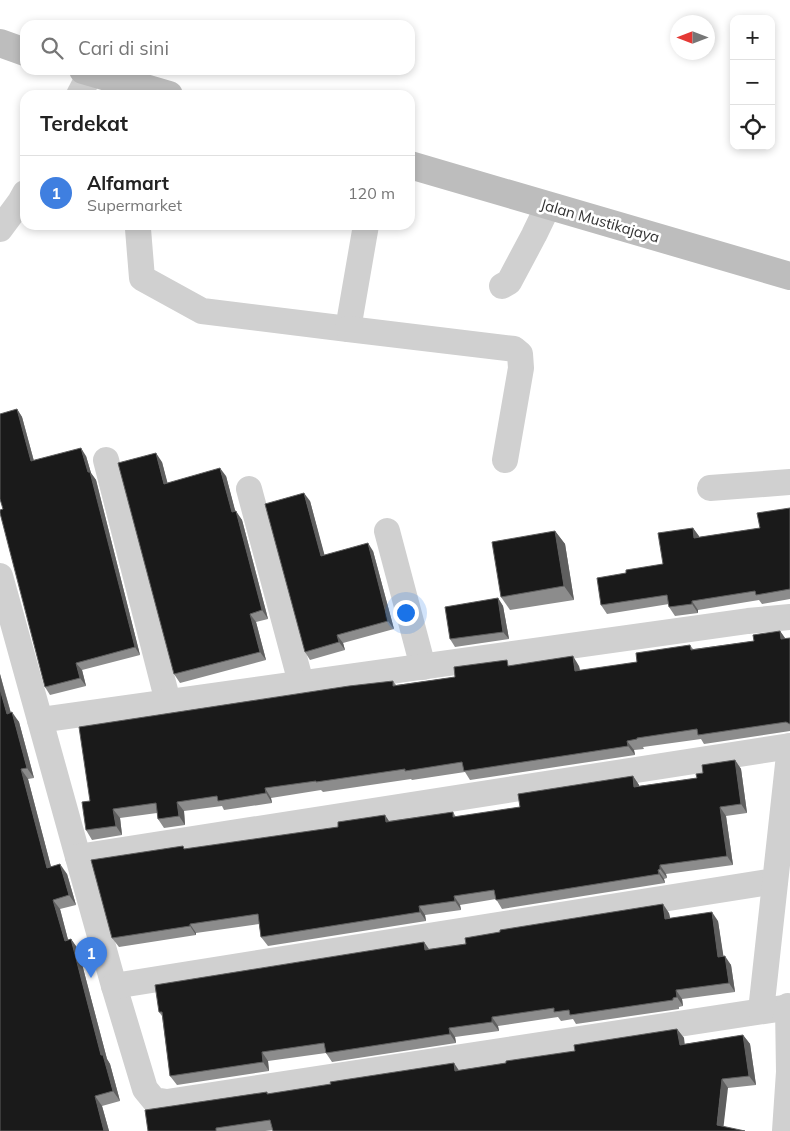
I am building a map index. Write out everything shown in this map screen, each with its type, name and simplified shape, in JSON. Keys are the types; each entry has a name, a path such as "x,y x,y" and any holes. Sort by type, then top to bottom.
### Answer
{"main road":[{"path":"0,43 20,50"},
{"path":"84,79 142,90"},
{"name":"Jalan Mustikajaya","path":"415,166 790,276"}],"street":[{"path":"0,229 20,202"},
{"path":"502,286 509,282 548,206"},
{"path":"138,230 142,278 202,310 514,349 520,354 520,368 505,460"},
{"path":"348,329 365,230"},
{"path":"106,460 168,702"},
{"path":"710,488 790,482"},
{"path":"249,489 301,684"},
{"path":"387,531 423,666"},
{"path":"0,576 114,986 145,1090 154,1100 166,1102 789,1007 789,1072 784,1131"},
{"path":"40,720 748,621 790,618"},
{"path":"78,858 790,746 761,1011"},
{"path":"114,986 775,881"}],"building":[{"path":"17,409 31,461 81,448 88,472 90,472 135,647 76,663 80,678 45,687 0,513 0,510 3,509 0,499 0,414"},
{"path":"156,453 164,484 220,468 232,512 236,511 262,610 250,614 260,652 174,674 118,463"},
{"path":"304,493 321,556 368,543 388,621 337,635 339,642 305,652 265,504"},
{"path":"790,508 790,589 756,595 755,591 692,601 692,604 669,607 667,595 601,605 597,578 626,573 626,570 663,564 658,533 693,528 694,538 760,528 757,513"},
{"path":"555,531 564,586 501,597 492,542"},
{"path":"498,598 503,632 450,639 445,607"},
{"path":"780,631 781,639 790,638 790,724 786,722 698,735 697,729 637,738 627,741 628,746 464,771 462,762 265,788 266,793 218,801 217,796 177,802 179,816 158,819 156,803 113,809 116,826 86,830 82,802 90,801 79,727 349,686 393,681 393,686 455,677 454,667 507,660 508,666 573,656 575,671 637,662 636,653 690,645 691,650 754,641 753,635"},
{"path":"0,689 7,714 12,712 27,768 21,769 47,868 60,864 69,895 53,900 65,941 71,939 101,1055 103,1055 113,1091 95,1096 104,1131 0,1131"},
{"path":"735,760 741,804 720,807 727,856 660,865 659,874 496,900 494,890 454,896 455,901 419,906 420,912 261,937 258,914 112,938 91,860 183,846 184,849 338,827 338,822 385,815 386,822 453,812 453,817 520,807 518,794 633,776 634,787 697,778 696,774 703,773 702,765"},
{"path":"663,904 665,919 712,912 718,957 725,956 729,983 676,990 677,997 673,998 673,1000 570,1015 569,1010 554,1012 554,1008 492,1017 492,1022 449,1028 450,1034 326,1053 324,1043 262,1052 263,1062 170,1076 162,1012 159,1012 155,985 424,942 425,950 466,944 465,938 500,932 500,930"},
{"path":"677,1029 680,1045 743,1035 749,1076 722,1079 717,1125 745,1131 273,1131 270,1120 216,1128 216,1131 148,1131 145,1110 267,1092 267,1094 331,1084 330,1082 454,1063 455,1071 575,1051 574,1045"}],"place":[{"name":"Alfamart","path":"91,978"}]}
